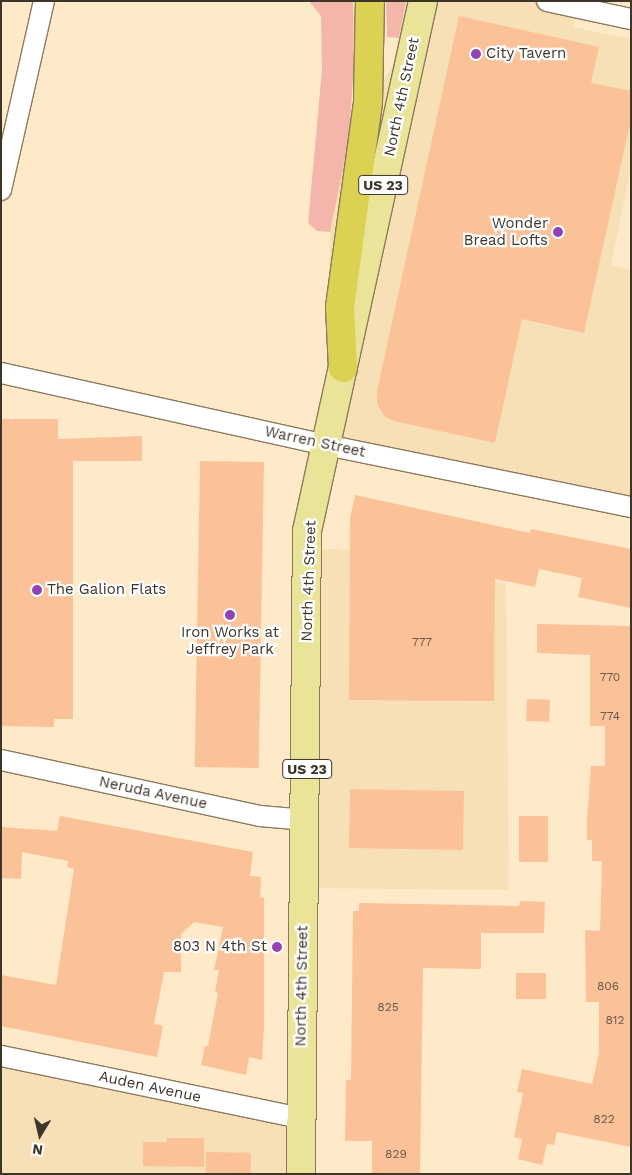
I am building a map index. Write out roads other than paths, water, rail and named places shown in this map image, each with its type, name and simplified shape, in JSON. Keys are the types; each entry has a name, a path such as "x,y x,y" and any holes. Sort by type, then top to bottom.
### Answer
{"highway":[{"path":"343,368 340,307 368,102 370,1"}],"main road":[{"name":"North 4th Street","path":"301,1174 300,1118 306,820 307,531 423,1"}],"street":[{"path":"1,190 44,1"},
{"path":"547,1 631,19"},
{"name":"Warren Street","path":"1,373 326,445 631,507"},
{"name":"Neruda Avenue","path":"1,760 260,816 306,820"},
{"name":"Auden Avenue","path":"1,1056 300,1118"}],"place":[{"name":"City Tavern","path":"476,54"},
{"name":"Wonder Bread Lofts","path":"558,232"},
{"name":"The Galion Flats","path":"37,590"},
{"name":"Iron Works at Jeffrey Park","path":"230,615"},
{"name":"803 N 4th St","path":"277,947"}]}
